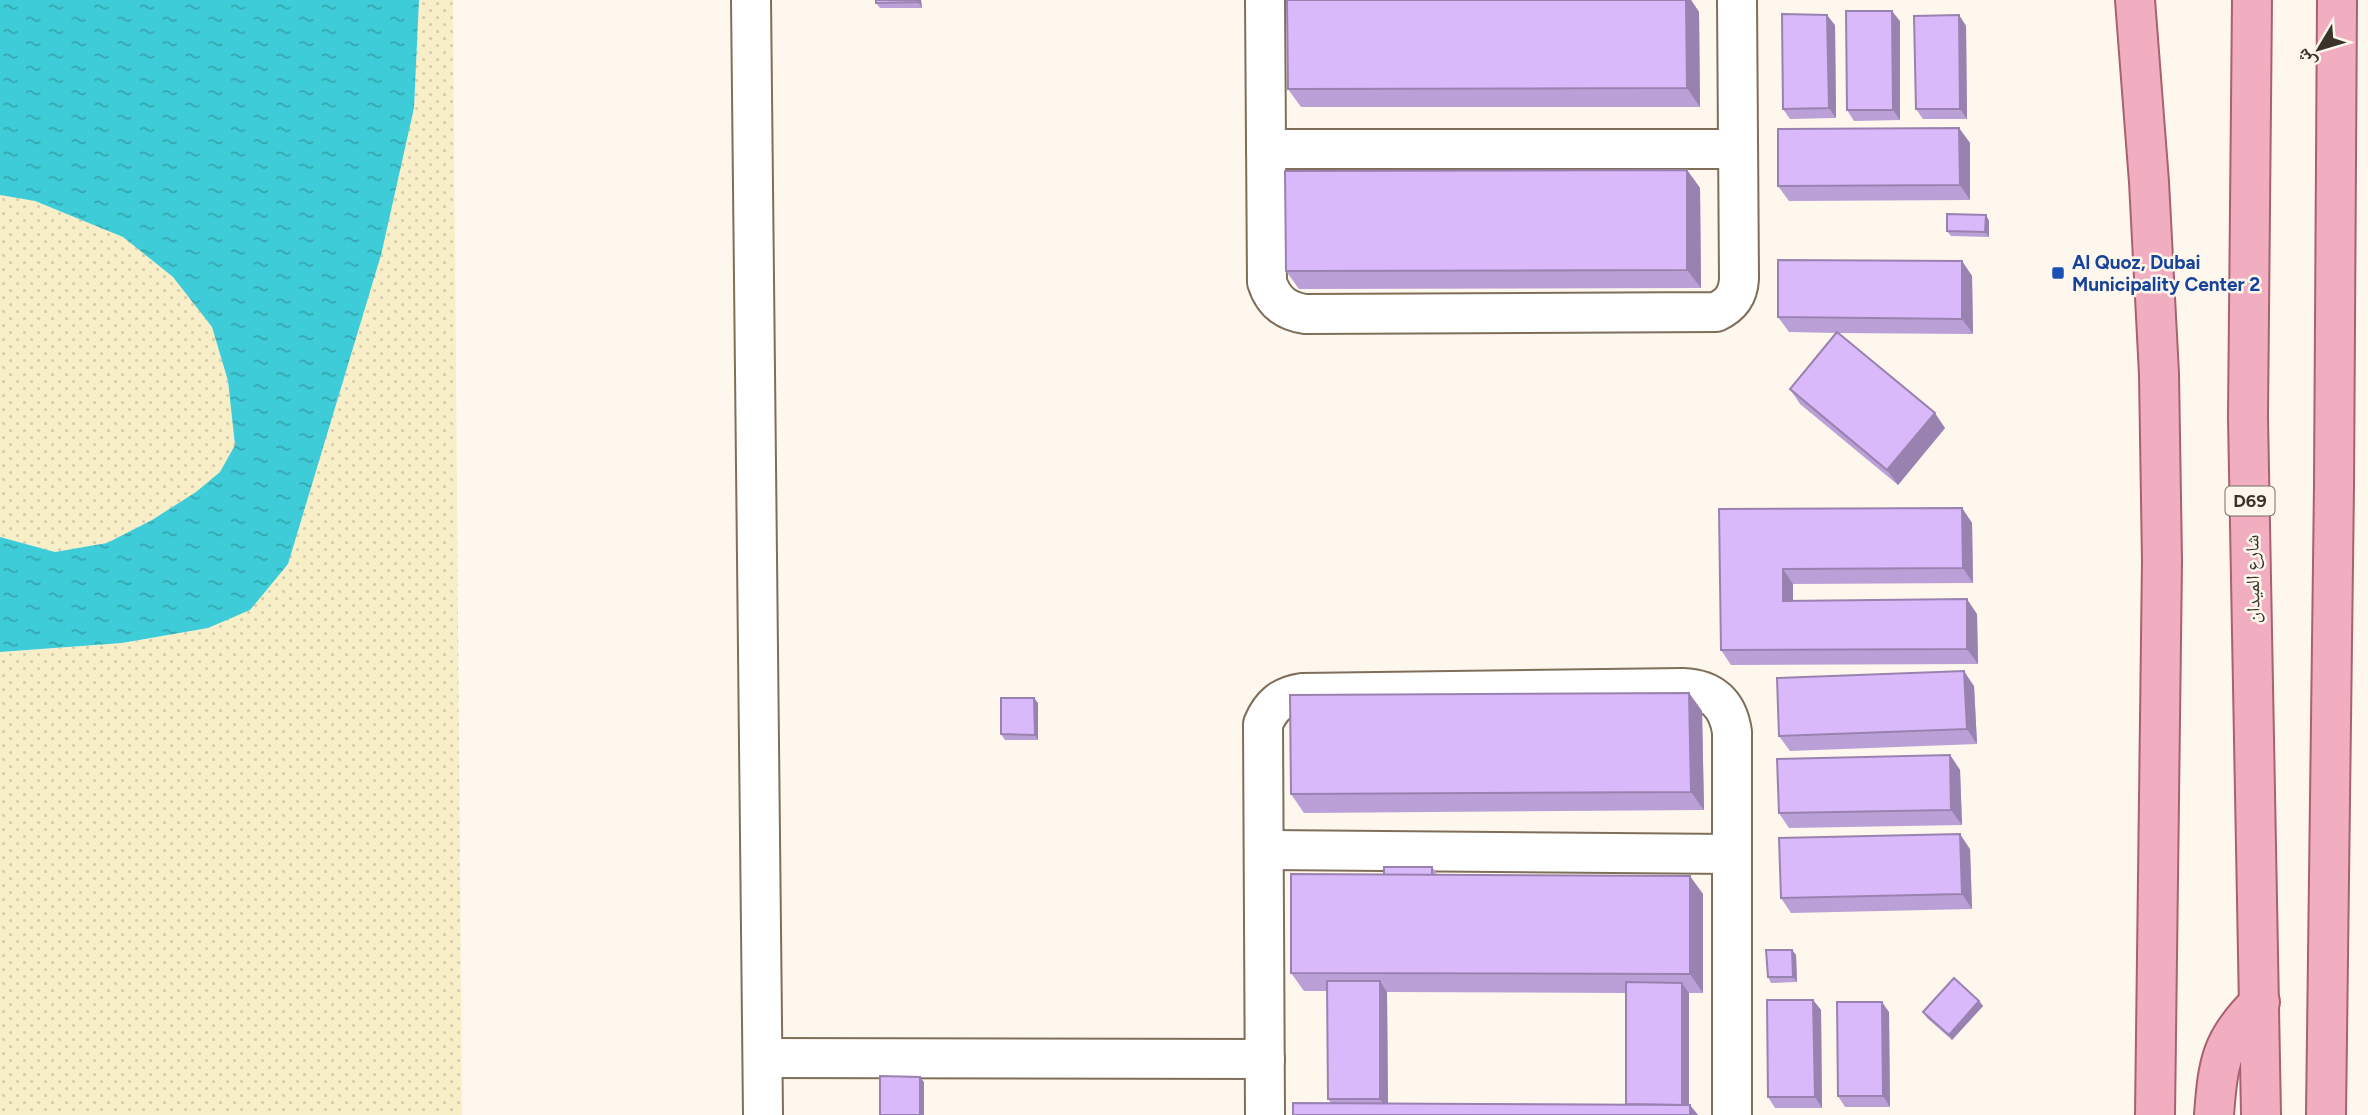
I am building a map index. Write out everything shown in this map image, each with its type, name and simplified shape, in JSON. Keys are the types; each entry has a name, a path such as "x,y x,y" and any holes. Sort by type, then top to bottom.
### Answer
{"main road":[{"path":"2136,0 2159,374 2162,561 2155,1115"},
{"name":"شارع الميدان","path":"2252,0 2248,417 2261,1115"},
{"path":"2326,1115 2337,0"},
{"path":"2214,1115 2219,1065 2227,1041 2242,1020 2260,1002"}],"lane":[{"path":"751,0 763,1115"},
{"path":"1265,0 1267,282 1270,292 1284,308 1294,313 1346,314 1716,312 1726,307 1734,300 1738,290 1737,0"},
{"path":"1266,149 1738,149"},
{"path":"1265,1115 1263,724 1268,711 1289,695 1302,693 1683,688 1696,689 1718,699 1730,720 1732,1115"},
{"path":"1264,849 1731,854"},
{"path":"763,1058 1265,1059"}],"sand":[{"path":"419,0 453,0 462,1115 0,1115 0,652 122,643 208,628 288,564 414,108"},
{"path":"0,195 35,201 123,237 173,277 212,327 228,381 235,445 220,472 196,492 152,520 107,543 55,552 0,537"}],"water":[{"path":"0,0 419,0 414,108 381,255 288,564 250,610 208,628 122,643 0,652 0,537 55,552 107,543 152,520 196,492 220,472 235,445 228,381 212,327 173,277 123,237 35,201 0,195"}],"building":[{"path":"876,0 918,0 918,2 876,3"},
{"path":"1287,0 1686,0 1687,88 1288,89"},
{"path":"1846,11 1892,11 1893,110 1847,110"},
{"path":"1782,14 1827,15 1829,108 1783,109"},
{"path":"1959,15 1960,109 1916,109 1914,16"},
{"path":"1959,128 1960,185 1778,186 1778,129"},
{"path":"1687,170 1687,270 1286,271 1285,171"},
{"path":"1947,214 1986,215 1985,232 1947,231"},
{"path":"1778,260 1962,261 1962,319 1778,317"},
{"path":"1837,332 1935,413 1887,470 1790,389"},
{"path":"1962,508 1963,568 1783,569 1783,601 1967,599 1967,649 1721,650 1719,509"},
{"path":"1964,671 1967,729 1779,736 1777,678"},
{"path":"1689,693 1691,792 1291,794 1290,695"},
{"path":"1001,698 1034,698 1035,735 1001,734"},
{"path":"1950,755 1951,810 1779,813 1777,759"},
{"path":"1960,834 1962,894 1781,898 1779,838"},
{"path":"1384,867 1432,867 1432,875 1384,875"},
{"path":"1291,874 1690,876 1690,974 1291,973"},
{"path":"1766,950 1792,950 1793,977 1768,977"},
{"path":"1954,978 1979,1001 1949,1035 1923,1012"},
{"path":"1327,981 1380,981 1380,1099 1328,1099"},
{"path":"1626,982 1682,983 1682,1105 1626,1104"},
{"path":"1767,1000 1813,1000 1815,1097 1768,1097"},
{"path":"1837,1002 1882,1002 1883,1096 1838,1096"},
{"path":"880,1076 920,1077 920,1115 880,1115"},
{"path":"1293,1103 1690,1105 1690,1115 1293,1115"}],"place":[{"name":"Al Quoz, Dubai Municipality Center 2","path":"2058,273"}]}
